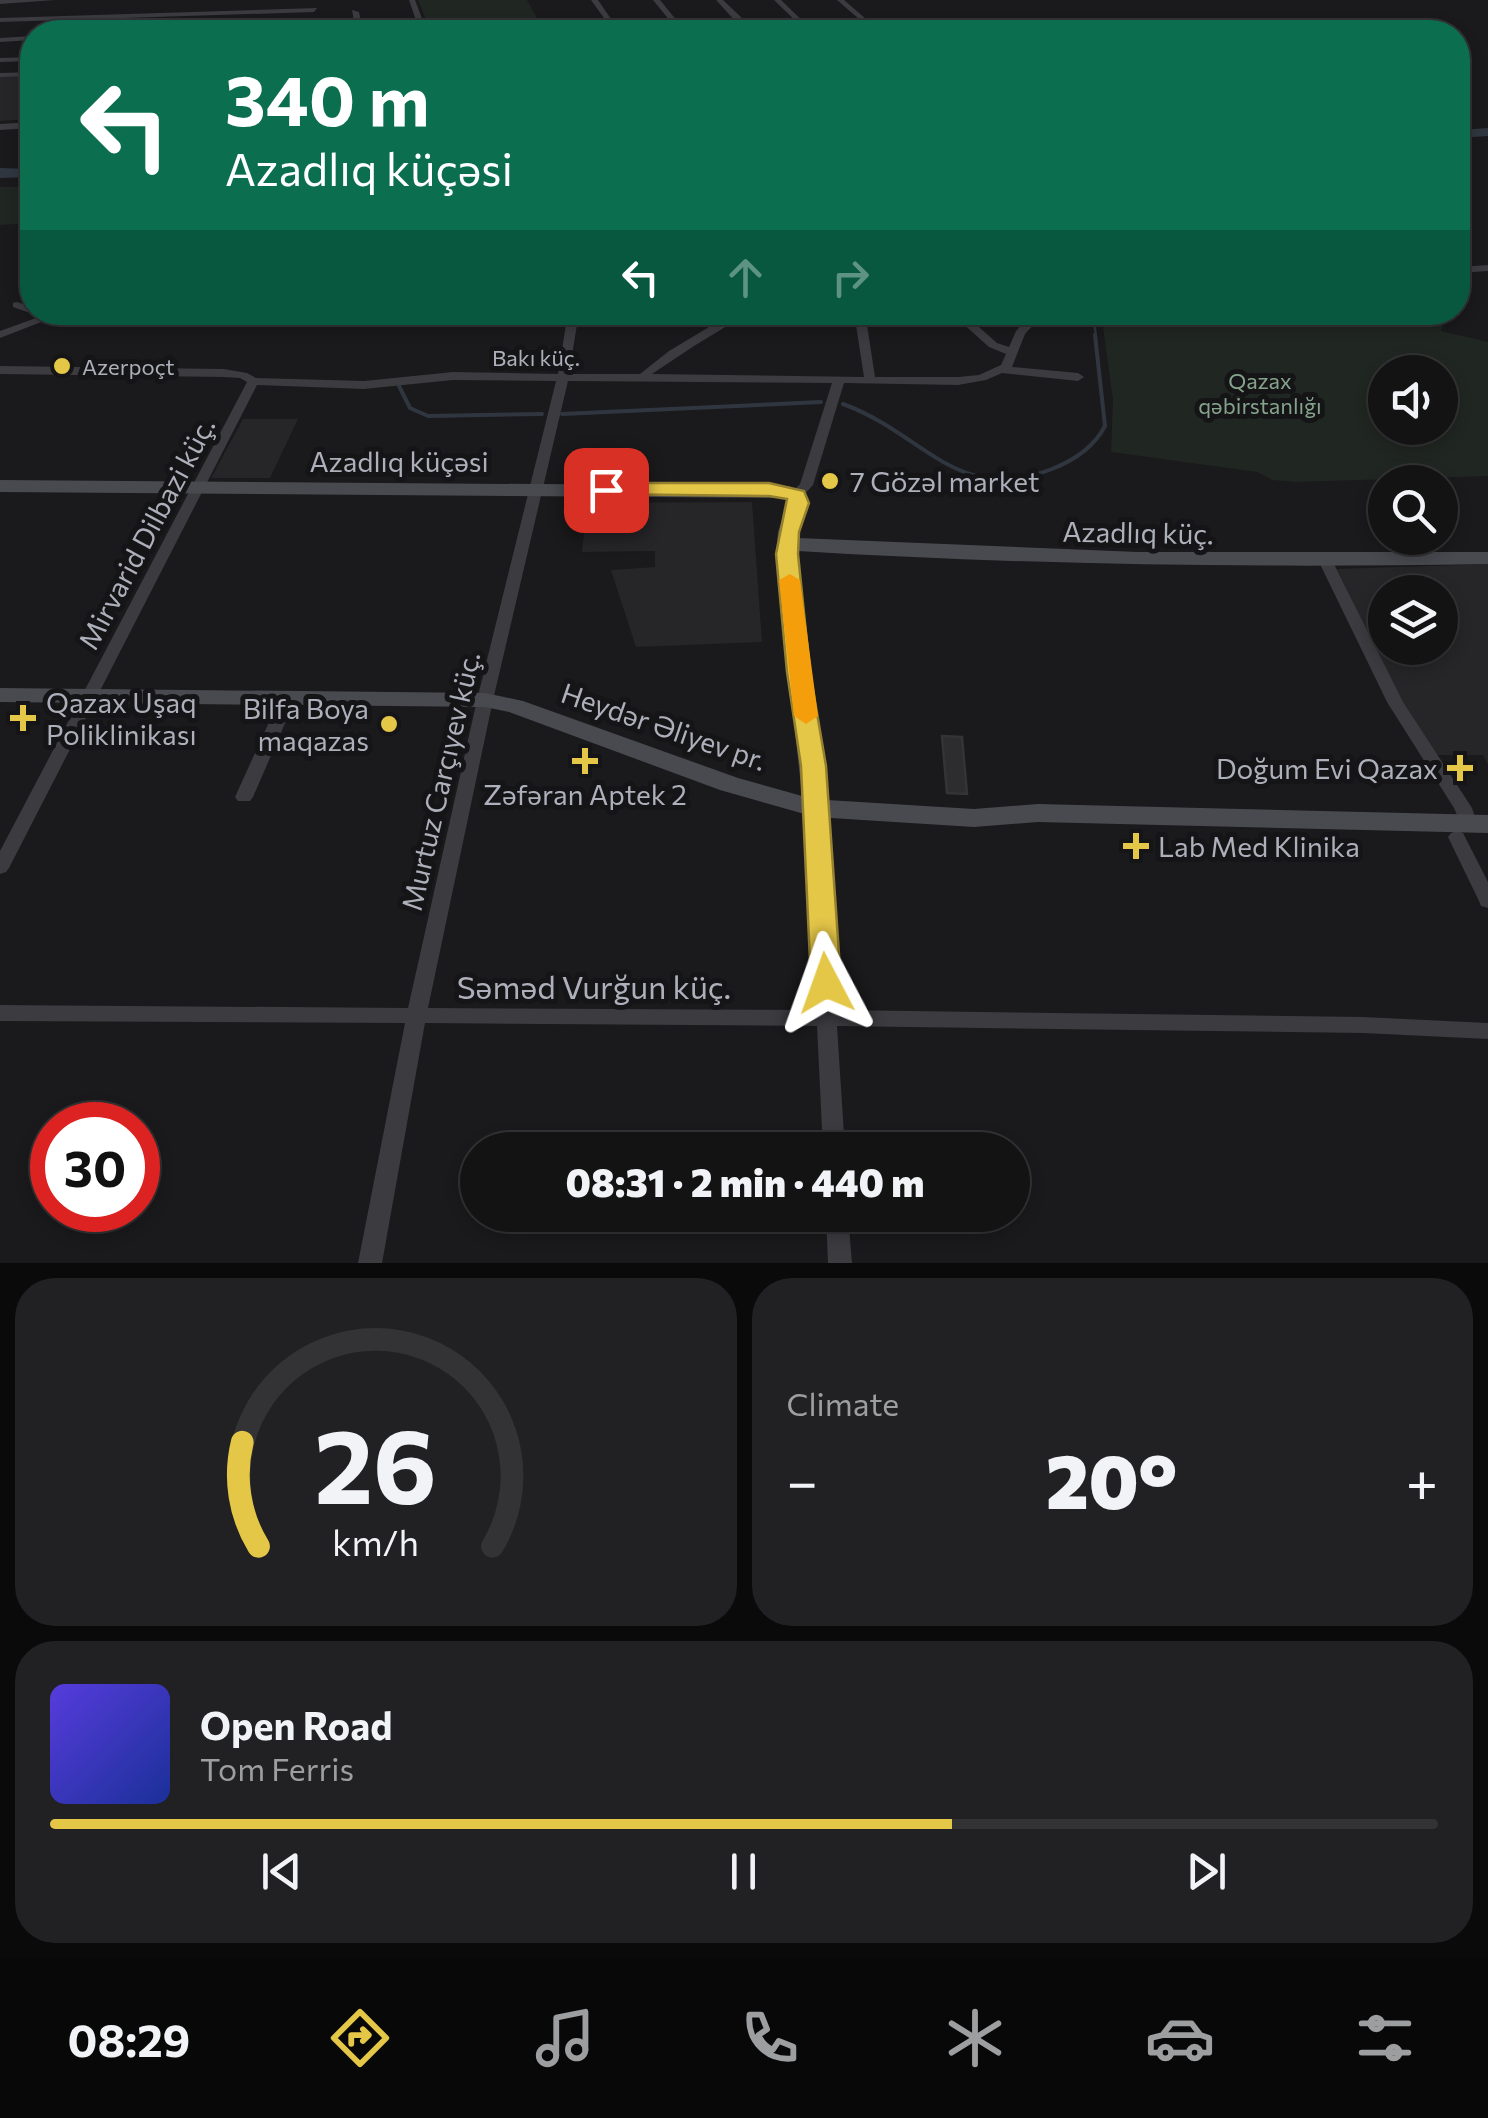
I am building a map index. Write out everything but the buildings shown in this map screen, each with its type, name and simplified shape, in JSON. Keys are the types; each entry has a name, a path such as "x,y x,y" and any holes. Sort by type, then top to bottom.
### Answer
{"street":[{"path":"0,2 52,0"},
{"path":"656,0 673,20"},
{"path":"719,0 739,20"},
{"path":"776,0 798,20"},
{"path":"840,0 864,20"},
{"path":"0,20 315,5"},
{"path":"355,12 357,20"},
{"path":"16,304 20,306"},
{"path":"0,335 27,325"},
{"name":"Murtuz Carçıyev küç.","path":"370,1263 416,1014 572,325"},
{"path":"861,325 870,380"},
{"path":"971,325 998,348 1011,352"},
{"path":"1002,370 1028,325"},
{"path":"643,378 654,364 717,326"},
{"name":"Bakı küç.","path":"0,370 224,373 253,381 364,385 438,377 958,381 1002,370 1078,377"},
{"path":"833,1132 814,766 798,672 786,544 798,503 796,495 806,485 839,379"},
{"name":"Mirvarid Dilbazi küç.","path":"0,868 253,381"},
{"name":"Azadlıq küçəsi","path":"0,486 769,490 796,495"},
{"name":"Azadlıq küç.","path":"786,544 1044,558 1326,562 1488,558"},
{"path":"1326,562 1395,702 1475,832 1488,900"},
{"name":"Heydər Əliyev pr.","path":"0,695 485,700 515,706 729,784 815,808 1044,826 1475,832"},
{"path":"244,797 288,698"},
{"name":"Səməd Vurğun küç.","path":"0,1012 1363,1024 1488,1031"},
{"path":"838,1232 840,1263"}],"shaded area":[{"path":"20,75 20,120 0,121 0,76"},
{"path":"243,419 298,419 270,478 211,478"},
{"path":"752,502 762,642 636,647 611,570 655,567 655,551 582,552 586,514 563,513 565,503"},
{"path":"1488,564 1488,765 1483,755 1434,755 1384,665 1458,665 1458,575 1368,575 1368,632 1337,569"}],"green space":[{"path":"418,0 527,0 538,20 426,20"},
{"path":"0,187 20,187 20,224 0,225"},
{"name":"Qazax qəbirstanlığı","path":"1103,325 1443,325 1441,331 1488,342 1488,476 1458,477 1458,465 1368,465 1368,480 1295,482 1272,480 1257,472 1111,452 1113,400"}],"waterway":[{"path":"1470,133 1488,132"},
{"path":"0,173 20,173"},
{"path":"1095,325 1096,337"},
{"path":"843,404 966,473 991,479 1019,478 1052,469 1076,457 1105,426 1095,335"},
{"path":"399,386 410,408 428,416 542,414"},
{"path":"562,414 821,402"}],"slow traffic":[{"path":"790,580 806,716"}],"place":[{"name":"Azerpoçt","path":"62,366"},
{"name":"7 Gözəl market","path":"830,481"},
{"name":"Qazax Uşaq Poliklinikası","path":"23,718"},
{"name":"Bilfa Boya maqazas","path":"389,724"},
{"name":"Zəfəran Aptek 2","path":"585,761"},
{"name":"Doğum Evi Qazax","path":"1460,768"},
{"name":"Lab Med Klinika","path":"1136,846"}],"route":[{"path":"606,490 769,490 796,495 798,503 786,544 798,672 814,766 826,983"}]}
